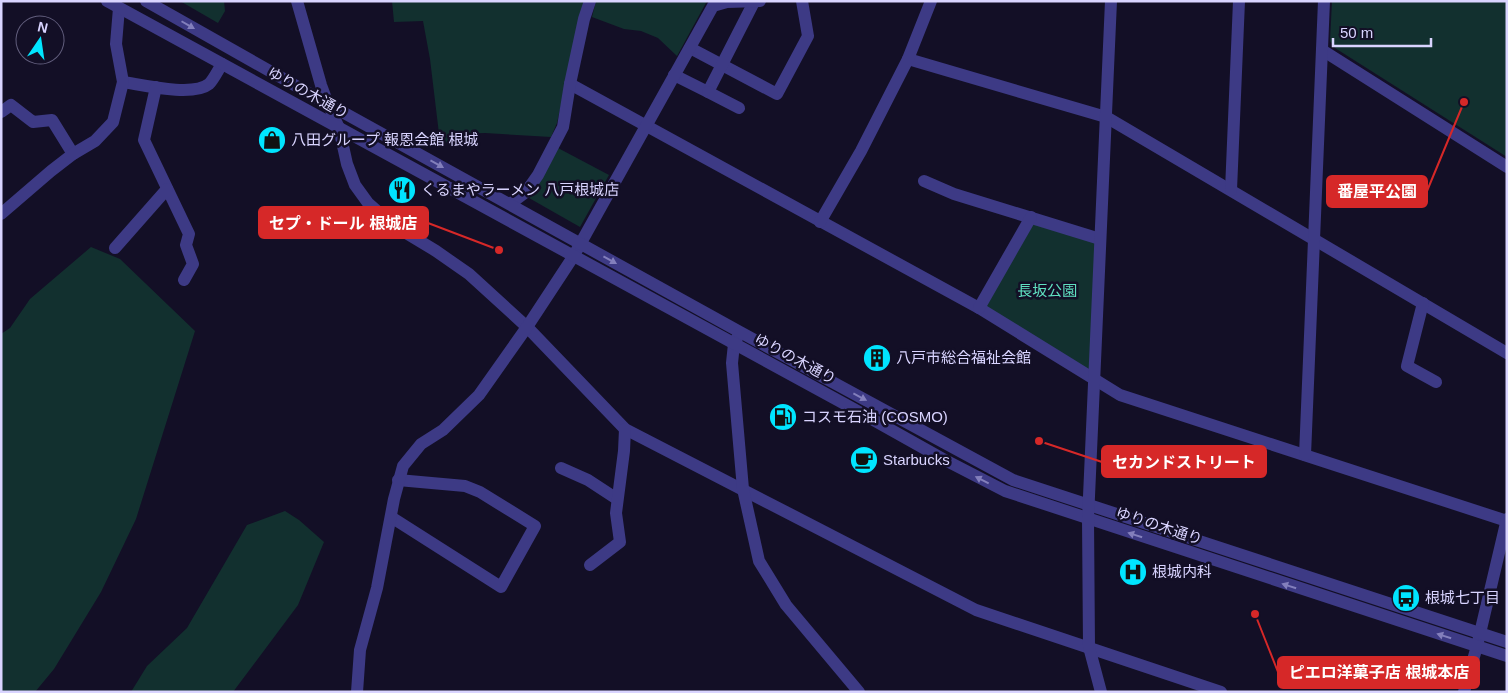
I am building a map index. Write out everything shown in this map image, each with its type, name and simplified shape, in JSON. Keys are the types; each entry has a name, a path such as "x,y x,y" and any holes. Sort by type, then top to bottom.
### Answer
{"street":[{"name":"ゆりの木通り","path":"107,1 1005,492 1507,656"},
{"name":"ゆりの木通り","path":"146,1 740,332 1013,480 1507,642"},
{"path":"297,1 328,104 339,128 347,164 355,185 368,203 393,225 469,274 527,327 609,410 625,429 976,610 1221,692"},
{"path":"510,204 526,192 538,175 563,127 570,84 584,19 590,1"},
{"path":"357,692 360,650 377,588 398,480 405,462 421,444 443,430 479,395 527,327 573,257 713,6 727,2 760,1"},
{"path":"690,48 777,94 808,36 802,1"},
{"path":"820,222 861,151 908,59 931,1"},
{"path":"1101,692 1088,647 1088,519 1111,1"},
{"path":"1231,190 1239,1"},
{"path":"1305,455 1324,1"},
{"path":"708,92 754,2"},
{"path":"1,214 73,154 95,140 113,122 124,82 116,44 119,8"},
{"path":"1322,50 1507,167"},
{"path":"908,59 1106,117 1507,353"},
{"path":"124,82 193,90 208,84 222,64"},
{"path":"674,75 739,108"},
{"path":"570,84 979,308 1120,395 1507,520 1464,692"},
{"path":"156,87 144,140 188,234 186,245 193,264 184,280"},
{"path":"1,112 11,105 33,122 52,120 73,154"},
{"path":"924,181 954,194 1100,239"},
{"path":"115,248 167,188"},
{"path":"979,308 1031,217"},
{"path":"1423,304 1407,366 1436,382"},
{"path":"740,332 734,344 732,363 743,489 759,561 786,606 859,692"},
{"path":"590,565 620,542 616,513 625,429"},
{"path":"561,468 588,480 617,500"},
{"path":"391,517 501,587 535,526 480,492 465,486 398,480"}],"green space":[{"path":"180,1 224,1 225,11 218,23"},
{"path":"392,1 584,1 557,123 551,137 485,133 456,134 450,143 440,142 430,59 423,21 394,22"},
{"path":"596,1 707,1 677,56 658,38 641,31 624,29 592,17"},
{"path":"1332,1 1507,1 1507,157 1335,48 1330,41"},
{"path":"558,148 609,175 580,227 529,198"},
{"name":"長坂公園","path":"1031,217 1100,239 1094,380 979,308"},
{"path":"91,247 120,259 195,331 136,519 101,592 54,669 35,692 1,692 1,334 10,328 30,299"},
{"path":"285,511 299,520 324,542 298,605 233,692 131,692 147,666 187,628 247,525"}],"place":[{"name":"番屋平公園","path":"1464,102"},
{"name":"八田グループ 報恩会館 根城","path":"272,140"},
{"name":"くるまやラーメン 八戸根城店","path":"402,190"},
{"name":"セプ・ドール 根城店","path":"499,250"},
{"name":"八戸市総合福祉会館","path":"877,358"},
{"name":"コスモ石油 (COSMO)","path":"783,417"},
{"name":"セカンドストリート","path":"1039,441"},
{"name":"Starbucks","path":"864,460"},
{"name":"根城内科","path":"1133,572"},
{"name":"根城七丁目","path":"1406,598"},
{"name":"ピエロ洋菓子店 根城本店","path":"1255,614"}]}
